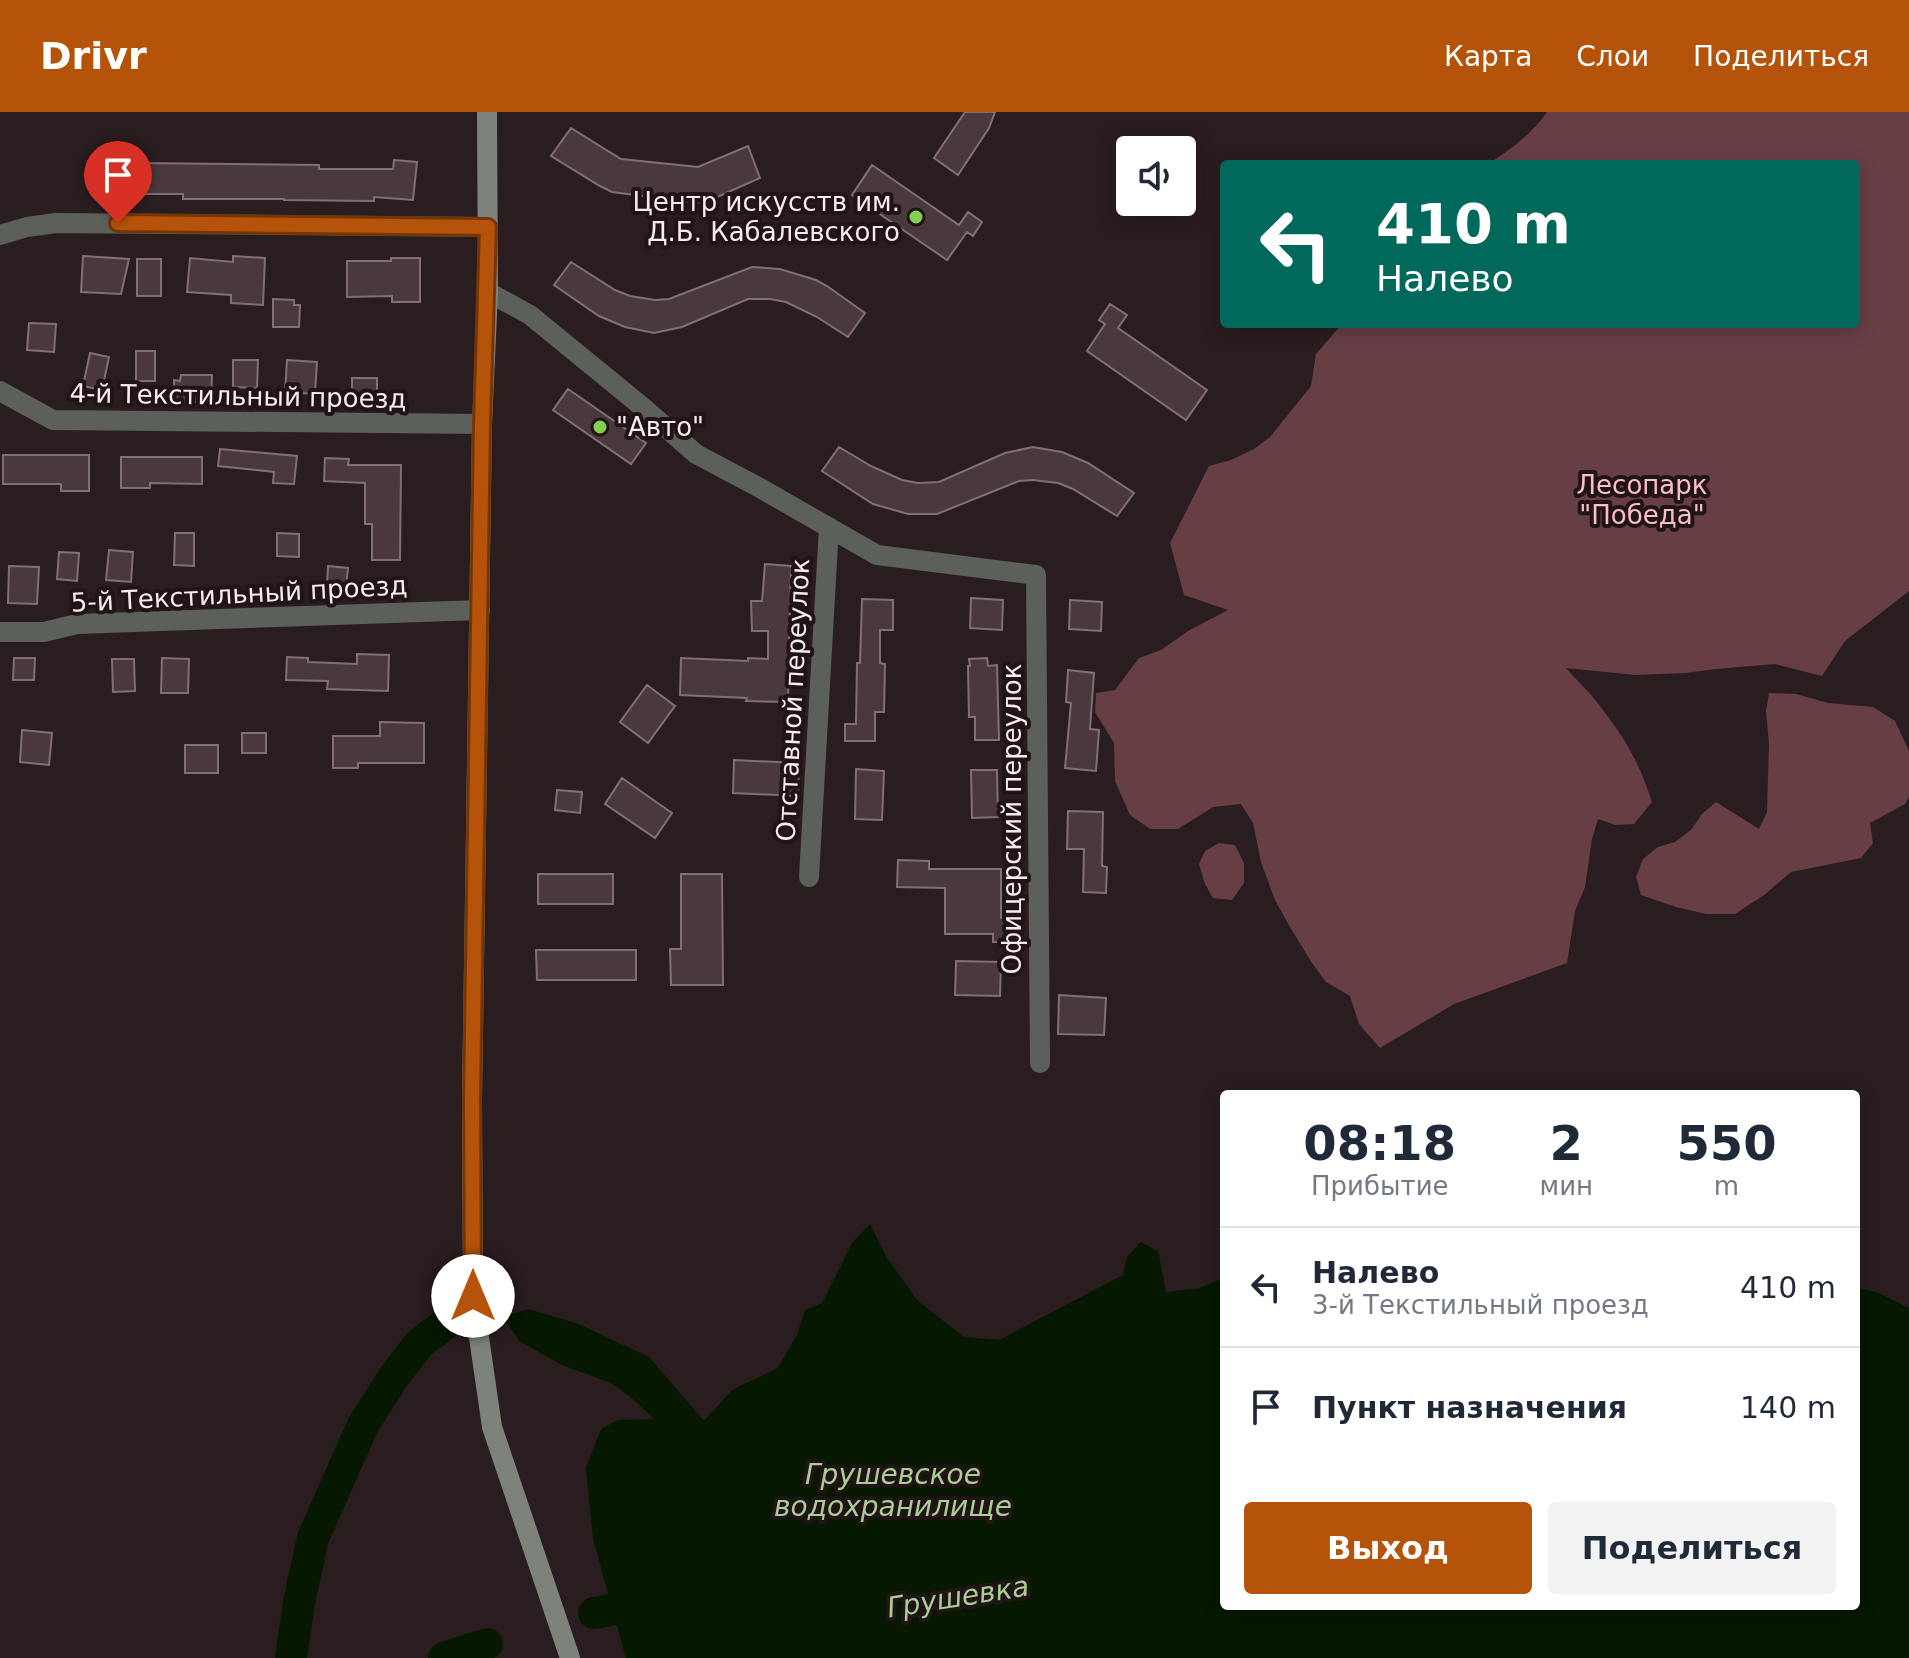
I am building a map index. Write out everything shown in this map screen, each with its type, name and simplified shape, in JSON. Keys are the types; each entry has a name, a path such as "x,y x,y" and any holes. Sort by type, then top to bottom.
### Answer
{"main road":[{"path":"487,112 488,292 482,424 472,1099 473,1296 492,1427 570,1658"}],"street":[{"path":"0,235 56,223 488,227"},
{"path":"488,292 530,315 696,454 829,527"},
{"name":"4-й Текстильный проезд","path":"0,391 53,420 482,424"},
{"name":"Офицерский переулок","path":"829,527 877,555 1036,575 1040,1063"},
{"name":"Отставной переулок","path":"809,877 829,527"},
{"name":"5-й Текстильный проезд","path":"0,632 44,632 77,624 480,610"}],"green space":[{"name":"Лесопарк \"Победа\"","path":"1547,112 1909,112 1909,591 1845,641 1822,676 1775,664 1635,675 1566,668 1606,713 1622,737 1642,774 1652,802 1634,824 1615,825 1598,819 1585,887 1575,911 1567,963 1454,1004 1380,1048 1359,1024 1350,996 1326,982 1290,927 1275,900 1261,862 1253,823 1241,804 1213,807 1178,829 1150,829 1130,815 1115,781 1114,743 1095,712 1096,693 1115,690 1139,658 1161,650 1188,631 1228,610 1184,595 1170,543 1209,466 1231,460 1270,437 1311,386 1316,354 1339,328 1860,328 1860,160 1494,160 1535,127"},
{"path":"1769,693 1796,694 1828,703 1873,707 1895,721 1909,751 1909,797 1905,804 1870,823 1873,843 1861,858 1791,872 1735,914 1706,914 1641,895 1636,877 1643,859 1658,847 1675,842 1691,830 1702,814 1716,802 1759,829 1767,812 1769,744 1766,711"},
{"path":"1219,843 1235,845 1244,863 1244,883 1232,900 1213,898 1199,864 1205,851"}],"water":[{"name":"Грушевское водохранилище","path":"870,1224 887,1258 918,1301 964,1337 999,1340 1123,1275 1127,1257 1141,1242 1158,1251 1166,1292 1199,1288 1220,1280 1220,1610 1860,1610 1860,1289 1883,1295 1909,1308 1909,1658 626,1658 593,1539 586,1468 601,1429 618,1420 654,1419 611,1383 562,1365 519,1341 503,1317 528,1309 576,1323 649,1357 704,1421 732,1390 778,1368 797,1335 805,1310 822,1303 852,1243"}],"building":[{"path":"965,112 995,112 989,128 958,175 934,158"},
{"path":"571,128 621,159 698,167 748,146 760,178 706,202 696,203 612,192 551,156"},
{"path":"394,160 417,162 413,200 374,197 374,201 183,199 183,194 138,194 138,163 393,169"},
{"name":"Центр искусств им. Д.Б. Кабалевского","path":"872,165 959,225 968,212 982,222 973,236 967,232 947,260 852,195"},
{"path":"83,256 129,259 121,294 81,292"},
{"path":"233,256 265,258 263,305 231,303 231,295 187,292 190,258 233,262"},
{"path":"391,258 420,258 420,302 392,302 392,296 347,297 347,261 391,261"},
{"path":"137,259 161,259 161,296 137,296"},
{"path":"571,262 615,290 655,300 669,299 752,267 780,269 816,280 865,313 848,337 786,302 748,299 682,327 654,333 625,327 599,316 554,285"},
{"path":"273,299 294,300 294,305 300,305 299,327 273,327"},
{"path":"1110,304 1127,315 1118,328 1207,390 1186,420 1087,351 1105,324 1099,320"},
{"path":"29,323 56,324 54,352 27,350"},
{"path":"136,351 155,351 155,381 136,381"},
{"path":"90,353 109,357 102,390 83,386"},
{"path":"233,360 258,360 257,388 233,387"},
{"path":"287,360 317,362 315,394 285,392"},
{"path":"181,375 212,375 211,402 175,402 174,380 180,381"},
{"path":"352,378 377,378 377,406 352,406"},
{"name":"\"Авто\"","path":"568,389 646,443 631,464 553,410"},
{"path":"839,447 871,466 902,480 918,483 939,482 1005,453 1033,447 1062,452 1088,463 1134,493 1117,516 1058,483 1019,481 937,514 908,514 873,504 822,471"},
{"path":"220,449 297,456 294,484 273,483 274,472 218,466"},
{"path":"3,455 89,455 89,491 61,491 61,484 3,484"},
{"path":"121,457 202,457 202,484 150,483 150,488 121,488"},
{"path":"325,458 349,459 348,465 401,465 400,560 372,560 372,524 365,524 365,483 324,481"},
{"path":"175,533 194,533 194,566 174,565"},
{"path":"277,533 299,534 299,557 277,556"},
{"path":"109,550 133,552 131,582 106,580"},
{"path":"59,552 79,553 77,581 57,579"},
{"path":"765,564 791,566 788,702 680,695 681,658 768,659 768,631 752,631 751,601 762,601"},
{"path":"9,566 39,567 37,604 8,603"},
{"path":"328,566 348,568 346,588 327,586"},
{"path":"971,598 1003,600 1002,630 970,628"},
{"path":"862,599 893,600 893,630 880,630 880,663 885,664 884,712 875,712 875,741 845,741 845,724 856,724"},
{"path":"1070,600 1102,602 1101,631 1069,629"},
{"path":"357,654 389,655 388,691 327,689 328,681 286,680 287,657 308,658 308,662 357,664"},
{"path":"14,658 35,658 34,680 13,680"},
{"path":"162,658 189,659 188,693 161,693"},
{"path":"987,658 988,666 997,665 999,740 975,740 975,717 969,717 969,659"},
{"path":"112,659 134,659 135,691 113,692"},
{"path":"1068,670 1094,673 1090,729 1099,730 1096,771 1065,768 1071,703 1066,702"},
{"path":"647,685 675,706 648,743 620,722"},
{"path":"380,722 424,723 424,763 358,763 358,768 333,768 333,736 380,736"},
{"path":"22,730 52,733 49,765 20,762"},
{"path":"242,733 266,733 266,753 242,753"},
{"path":"185,745 218,745 218,773 185,773"},
{"path":"734,760 799,763 798,796 733,793"},
{"path":"856,769 884,771 882,820 855,819"},
{"path":"971,770 997,770 998,817 972,818"},
{"path":"622,778 672,813 655,838 605,804"},
{"path":"557,790 582,792 580,813 555,810"},
{"path":"1068,811 1103,812 1102,866 1107,867 1106,893 1083,892 1084,849 1067,849"},
{"path":"898,860 929,861 929,869 1001,869 1001,918 1006,918 1006,926 1019,926 1019,942 993,942 993,934 945,934 945,888 897,887"},
{"path":"538,874 613,874 613,904 538,904"},
{"path":"681,874 722,874 723,985 671,985 670,949 681,949"},
{"path":"536,950 636,950 636,980 537,980"},
{"path":"956,961 1001,962 1000,996 955,995"},
{"path":"1059,995 1106,998 1104,1035 1058,1034"}],"waterway":[{"path":"291,1658 313,1538 363,1425 420,1343 448,1322"},
{"name":"Грушевка","path":"594,1613 656,1602"},
{"name":"Грушевка","path":"444,1658 487,1644"}],"place":[{"name":"Центр искусств им. Д.Б. Кабалевского","path":"916,217"},
{"name":"\"Авто\"","path":"600,427"}],"route":[{"path":"118,223 488,227 472,1099 473,1296"}]}
